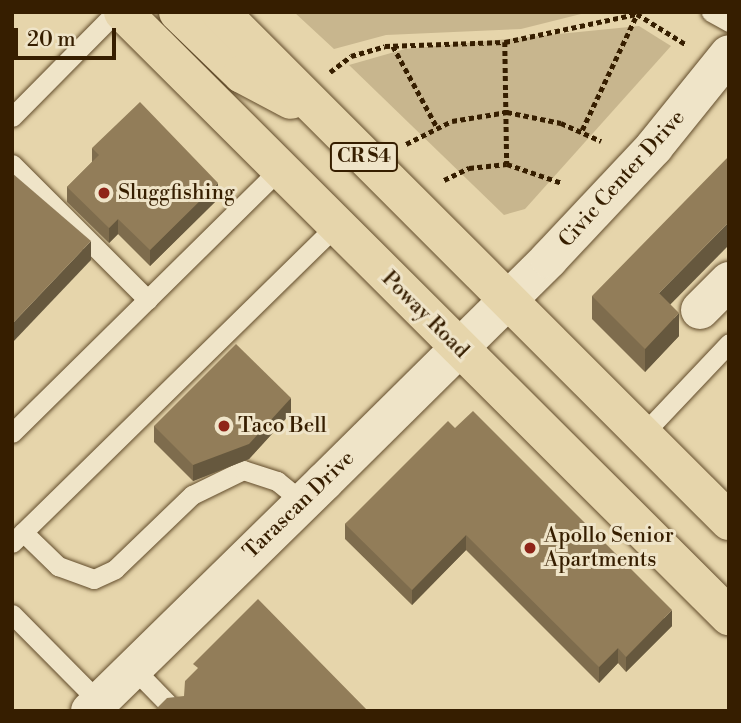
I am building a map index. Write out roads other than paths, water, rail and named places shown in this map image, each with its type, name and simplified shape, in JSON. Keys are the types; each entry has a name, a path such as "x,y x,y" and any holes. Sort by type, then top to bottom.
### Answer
{"main road":[{"name":"Poway Road","path":"123,12 729,616"},
{"path":"178,12 242,74 319,112"},
{"name":"CR S4","path":"220,12 729,521"}],"street":[{"name":"Civic Center Drive","path":"509,300 654,147 729,54"},
{"path":"700,310 729,281"},
{"name":"Tarascan Drive","path":"95,706 509,300"}],"lane":[{"path":"12,117 116,12"},
{"path":"711,12 729,22"},
{"path":"12,164 148,300"},
{"path":"12,433 280,169"},
{"path":"314,491 243,470 192,495 115,569 94,579 58,566 18,537 336,226"},
{"path":"643,434 729,344"},
{"path":"12,614 95,706"},
{"path":"133,668 175,711"}],"place":[{"name":"Sluggfishing","path":"104,193"},
{"name":"Taco Bell","path":"224,426"},
{"name":"Apollo Senior Apartments","path":"530,548"}]}
